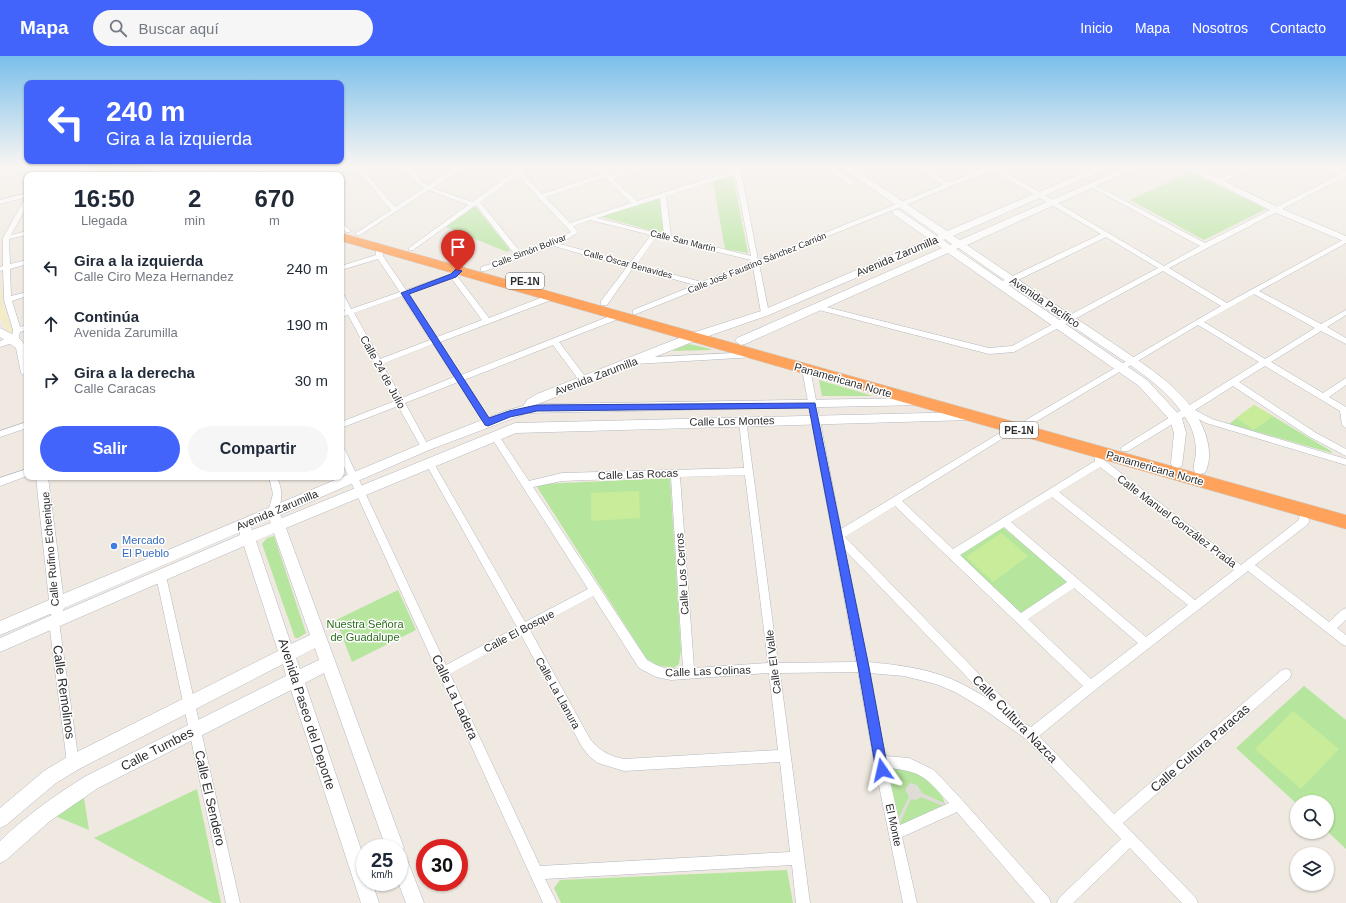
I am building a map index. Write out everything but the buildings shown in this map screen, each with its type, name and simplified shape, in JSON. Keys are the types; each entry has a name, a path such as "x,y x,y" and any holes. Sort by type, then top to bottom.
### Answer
{"highway":[{"name":"Panamericana Norte","path":"346,231 1346,511"},
{"name":"Panamericana Norte","path":"346,231 380,252 551,297 757,355 1013,428 1099,457 1346,522"}],"street":[{"path":"24,206 6,238 3,268 16,335 24,352"},
{"path":"390,206 394,210"},
{"path":"346,231 401,206"},
{"path":"411,249 471,206"},
{"path":"477,206 520,256"},
{"path":"550,206 569,225"},
{"name":"Calle Simón Bolívar","path":"483,269 568,238 575,232 569,225 627,206"},
{"path":"664,206 668,238"},
{"path":"745,206 765,313"},
{"name":"Calle José Faustino Sánchez Carrión","path":"636,312 756,260 899,206"},
{"name":"Avenida Zarumilla","path":"0,628 57,603 246,532 276,519 353,477 488,422 527,409 531,403 541,397 693,337 765,313 1016,206"},
{"name":"Avenida Zarumilla","path":"742,341 1048,206"},
{"path":"1054,206 1228,306"},
{"path":"1129,206 1205,246"},
{"path":"1268,206 1346,239"},
{"path":"818,307 989,352 1014,349 1205,246 1286,206"},
{"name":"Avenida Pacífico","path":"896,207 960,244 1131,361 1163,385 1189,410 1198,429 1202,448 1200,469"},
{"name":"Avenida Pacífico","path":"896,207 936,240 1143,383 1176,418"},
{"name":"Calle San Martín","path":"588,218 756,260"},
{"path":"6,238 24,234"},
{"path":"604,303 655,234"},
{"path":"1001,285 1105,235"},
{"path":"1029,422 1198,322 1346,239"},
{"name":"Calle Óscar Benavides","path":"553,244 703,284"},
{"path":"344,267 380,252 404,293 488,422"},
{"path":"3,268 24,263"},
{"path":"344,314 456,273 487,322"},
{"path":"1254,291 1346,341"},
{"path":"8,300 24,295"},
{"path":"379,362 551,297"},
{"name":"Calle 24 de Julio","path":"344,303 379,362 425,448"},
{"path":"1125,449 1346,312"},
{"path":"344,424 618,316"},
{"path":"1198,322 1345,410 1346,425"},
{"path":"0,344 24,329"},
{"path":"0,332 16,335"},
{"path":"554,341 584,381"},
{"path":"635,361 757,355"},
{"name":"El Monte","path":"806,369 864,667 880,760 910,903"},
{"path":"1323,397 1346,381"},
{"path":"1233,382 1313,435 1346,453"},
{"path":"527,409 920,402"},
{"path":"1189,410 1209,421 1346,462"},
{"name":"Calle Los Montes","path":"494,435 524,426 970,416"},
{"path":"1176,418 1180,433 1178,463"},
{"name":"Calle El Valle","path":"743,421 796,858 803,903"},
{"path":"0,434 24,426"},
{"path":"838,536 1013,428"},
{"name":"Avenida Zarumilla","path":"276,519 360,492 494,435"},
{"name":"Calle Las Colinas","path":"494,435 643,664 660,673 689,674 774,668 864,667 904,672 959,688 986,704 1031,735"},
{"name":"Calle La Ladera","path":"344,457 550,903"},
{"path":"953,554 1052,492 1099,457"},
{"name":"Calle Manuel González Prada","path":"1099,457 1346,641"},
{"name":"Calle La Llanura","path":"429,462 586,743 594,754 606,761 624,765 784,756"},
{"name":"Calle Las Rocas","path":"527,484 562,477 749,471"},
{"path":"0,482 24,473"},
{"name":"Calle Los Cerros","path":"675,473 689,674"},
{"name":"Calle Rufino Echenique","path":"42,480 57,603 54,622"},
{"path":"274,480 279,492 276,519 392,839"},
{"path":"1052,492 1196,606"},
{"path":"895,500 1091,686"},
{"path":"1031,735 1091,686 1304,522 1304,510"},
{"path":"1004,522 1147,644"},
{"name":"Avenida Zarumilla","path":"0,645 161,576 246,532"},
{"name":"Avenida Paseo del Deporte","path":"246,532 370,903"},
{"name":"Calle Cultura Nazca","path":"838,536 1192,903"},
{"name":"Calle El Sendero","path":"161,576 233,903"},
{"path":"1020,619 1074,582"},
{"name":"Calle El Bosque","path":"443,672 595,590"},
{"path":"1329,628 1346,613"},
{"name":"Calle Remolinos","path":"54,622 73,763"},
{"path":"0,819 50,777 73,763 319,638"},
{"name":"Calle Tumbes","path":"0,854 22,832 66,797 92,782 328,663"},
{"name":"Calle Cultura Paracas","path":"1114,822 1286,674"},
{"path":"880,760 909,764 922,769 940,783 1044,903"},
{"path":"896,833 959,804"},
{"path":"1064,903 1130,839"},
{"path":"536,872 796,858"},
{"path":"408,884 415,903"}],"green space":[{"path":"632,206 661,206 663,230 660,233 602,217 603,215"},
{"path":"717,206 739,206 748,253 725,249"},
{"path":"1140,206 1259,206 1266,209 1204,240"},
{"path":"472,207 476,207 510,250 507,252 446,227"},
{"path":"689,344 711,349 711,350 672,351"},
{"path":"819,380 873,396 822,396"},
{"path":"1254,405 1331,451 1332,453 1229,424"},
{"path":"1254,405 1273,416 1254,430 1236,418"},
{"path":"670,478 681,650 679,664 674,668 656,665 646,658 537,487 543,484"},
{"path":"639,491 640,518 591,521 591,493"},
{"path":"1001,527 1068,582 1021,615 960,555"},
{"path":"1001,533 1028,556 993,582 966,557"},
{"path":"274,536 306,633 298,638 295,638 262,544 267,538"},
{"name":"Nuestra Señora de Guadalupe","path":"398,590 416,630 352,662 336,620"},
{"path":"1304,686 1346,720 1346,849 1334,838 1334,795 1290,795 1290,798 1236,748"},
{"path":"1293,711 1339,749 1301,789 1255,749"},
{"path":"889,766 911,771 927,781 941,795 945,806 898,826 885,769"},
{"path":"197,789 221,903 213,903 94,838"},
{"path":"84,798 89,830 55,816"},
{"path":"787,870 793,903 561,903 554,888 560,880"}],"sand":[{"path":"0,271 2,302 13,333 10,334 0,318"}],"shaded area":[{"path":"910,783 917,785 922,793 944,803 944,805 943,806 921,797 916,800 911,799 899,825 897,821 909,797 905,789"}],"place":[{"name":"Mercado El Pueblo","path":"114,546"}],"route":[{"path":"458,271 453,276 404,293 488,422 509,414 537,408 812,405 864,667 882,770"}]}
